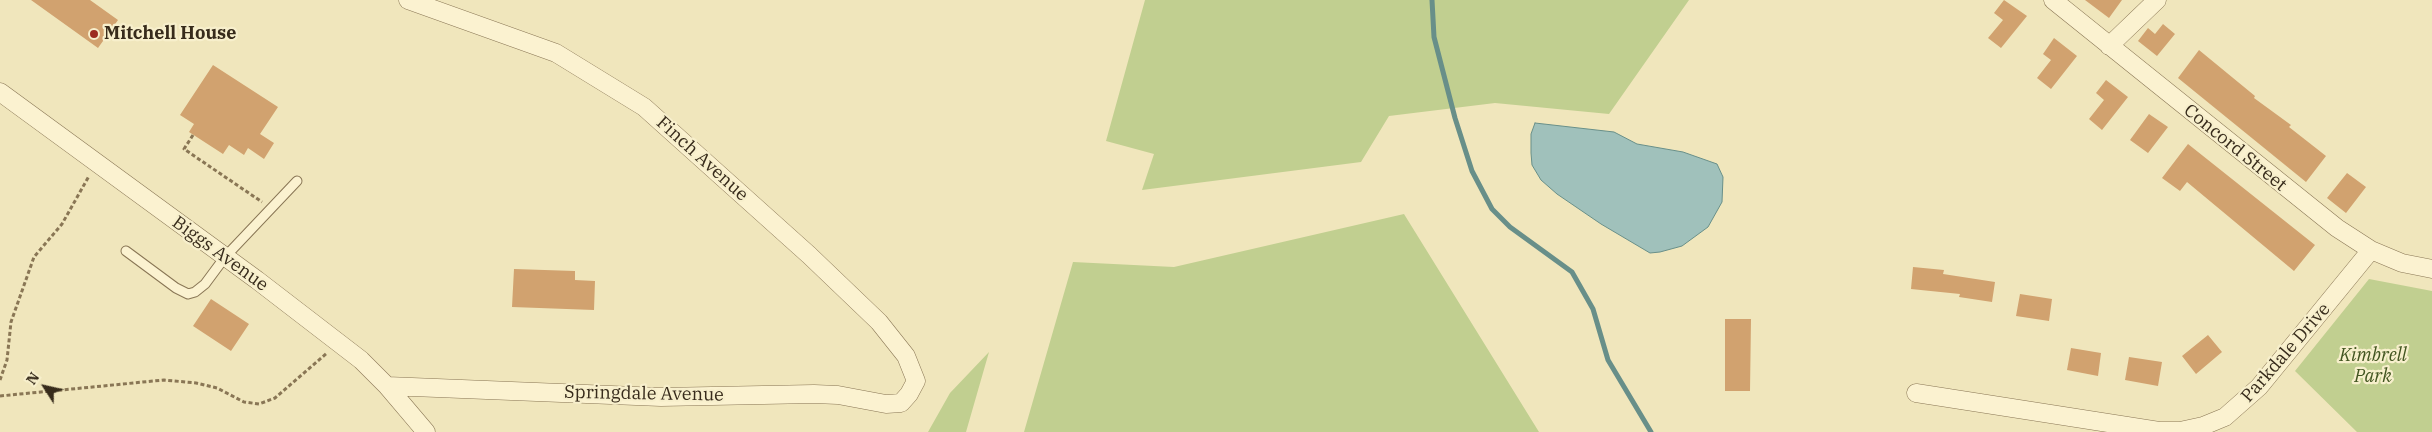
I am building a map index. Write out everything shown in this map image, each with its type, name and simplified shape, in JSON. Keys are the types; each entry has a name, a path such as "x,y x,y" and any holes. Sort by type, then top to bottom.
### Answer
{"street":[{"name":"Finch Avenue","path":"408,0 556,54 644,107 808,255 879,322 906,356 916,380 909,394 901,403"},
{"name":"Concord Street","path":"2053,0 2302,202 2370,250 2402,263 2432,269"},
{"path":"2109,46 2157,0"},
{"name":"Biggs Avenue","path":"0,92 225,257 361,360 387,386 426,432"},
{"name":"Parkdale Drive","path":"1916,392 2159,430 2180,431 2203,426 2225,417 2259,387 2370,250"},
{"name":"Springdale Avenue","path":"387,386 661,397 814,394 838,395 886,404 901,403"}],"lane":[{"path":"126,251 176,288 188,294 195,292 206,284 225,257 297,181"}],"path":[{"path":"193,135 184,149 271,208"},
{"path":"0,380 7,360 11,322 34,257 62,224 82,186 97,164"},
{"path":"0,396 164,380 217,388 244,402 259,404 275,398 338,342"}],"green space":[{"path":"1145,0 1689,0 1609,114 1495,103 1389,116 1361,162 1142,190 1154,154 1106,141"},
{"path":"1404,214 1539,432 1024,432 1073,262 1174,267"},
{"name":"Kimbrell Park","path":"2369,279 2432,291 2432,432 2357,432 2295,371"},
{"path":"989,352 966,432 928,432 950,393"}],"water":[{"path":"1535,123 1614,132 1637,144 1683,152 1717,164 1723,177 1722,202 1708,227 1682,246 1650,253 1601,224 1557,194 1541,180 1532,165 1531,134"}],"building":[{"name":"Mitchell House","path":"31,0 90,0 118,20 98,48"},
{"path":"2004,0 2027,16 2001,48 1988,38 2003,20 1994,13"},
{"path":"2085,0 2122,0 2109,18"},
{"path":"2163,24 2175,34 2157,56 2138,41 2148,28 2155,34"},
{"path":"2054,38 2077,56 2051,89 2037,78 2051,60 2043,54"},
{"path":"2199,50 2255,96 2254,98 2291,125 2289,127 2326,156 2306,182 2178,78"},
{"path":"213,65 278,107 260,134 274,143 264,159 248,148 244,155 229,145 223,154 189,132 194,124 180,115"},
{"path":"2106,80 2128,97 2102,130 2089,119 2104,100 2096,93"},
{"path":"2149,114 2168,127 2148,153 2130,140"},
{"path":"2188,144 2315,245 2294,271 2187,182 2180,191 2162,178"},
{"path":"2347,173 2366,187 2346,213 2327,198"},
{"path":"1913,267 1944,270 1943,274 1995,282 1992,302 1959,297 1960,294 1911,289"},
{"path":"514,269 575,271 575,280 595,281 594,310 512,307"},
{"path":"2020,294 2052,299 2049,321 2016,316"},
{"path":"211,299 249,324 231,351 193,326"},
{"path":"1725,319 1751,319 1750,391 1725,391"},
{"path":"2208,335 2222,352 2196,374 2182,356"},
{"path":"2071,348 2101,353 2098,376 2067,370"},
{"path":"2129,357 2162,362 2158,386 2125,380"}],"waterway":[{"path":"1432,0 1434,37 1455,118 1472,171 1492,209 1510,227 1572,272 1593,309 1608,360 1651,432"}],"place":[{"name":"Mitchell House","path":"94,34"}]}
